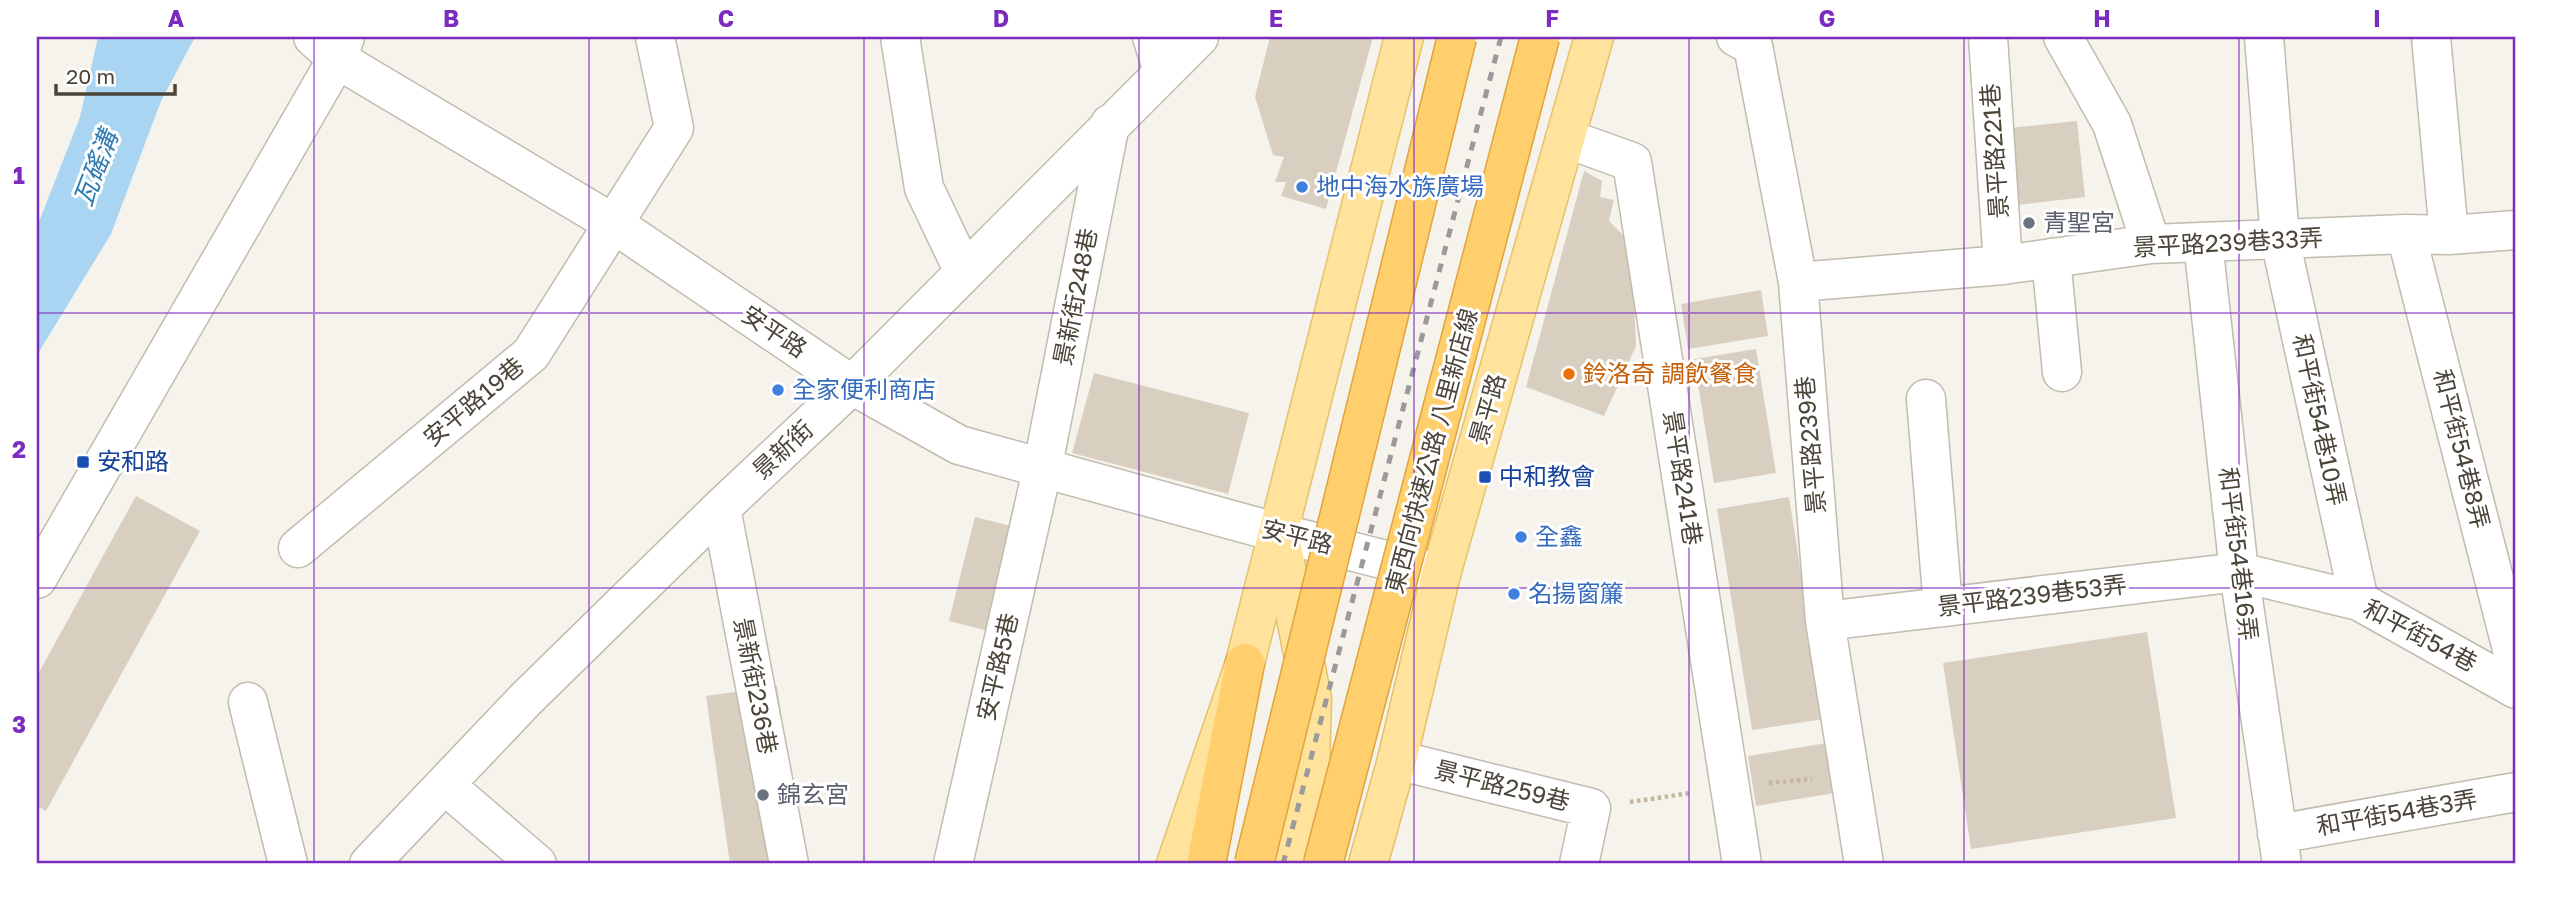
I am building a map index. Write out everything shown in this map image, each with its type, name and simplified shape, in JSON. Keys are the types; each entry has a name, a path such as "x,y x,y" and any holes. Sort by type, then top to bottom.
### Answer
{"highway":[{"path":"1254,864 1457,37"},
{"name":"東西向快速公路 八里新店線","path":"1323,864 1540,37"},
{"path":"1206,864 1245,663"}],"main road":[{"path":"1176,864 1245,663 1404,37"},
{"name":"景平路","path":"1368,864 1397,760 1441,574 1594,37"},
{"path":"1279,533 1311,699 1309,801 1292,864"}],"street":[{"name":"安平路19巷","path":"299,548 531,355 674,128 655,37"},
{"path":"900,37 924,188 964,272"},
{"name":"景新街","path":"369,864 526,699 720,508 852,385 1110,124 1158,54 1199,37"},
{"name":"景平路239巷","path":"1736,37 1753,46 1798,282 1825,621 1864,864"},
{"name":"景平路221巷","path":"1987,37 2003,265"},
{"path":"2063,37 2112,124 2151,244"},
{"name":"和平街54巷10弄","path":"2264,37 2280,239 2359,601"},
{"path":"2431,37 2449,235"},
{"name":"安平路","path":"332,44 614,224 852,385 959,445 1042,470 1441,574"},
{"path":"37,579 332,44"},
{"name":"景新街248巷","path":"1042,470 1110,124"},
{"name":"景平路241巷","path":"1565,138 1632,162 1742,864"},
{"name":"景平路239巷33弄","path":"1798,282 2003,265 2151,244 2406,234 2449,235 2516,230"},
{"name":"和平街54巷8弄","path":"2406,234 2516,665"},
{"name":"和平街54巷16弄","path":"2203,242 2239,572 2279,849"},
{"path":"2051,258 2062,372"},
{"path":"1926,399 1943,607"},
{"name":"安平路5巷","path":"953,864 1042,470"},
{"name":"景新街236巷","path":"720,508 789,864"},
{"name":"和平街54巷","path":"2239,572 2359,601 2516,689"},
{"name":"景平路239巷53弄","path":"1825,621 2239,572"},
{"path":"248,702 288,864"},
{"name":"景平路259巷","path":"1397,760 1591,808 1579,864"},
{"path":"445,785 537,864"},
{"name":"和平街54巷3弄","path":"2279,849 2516,792"}],"path":[{"path":"1591,808 1730,786 1850,775"}],"water":[{"name":"瓦磘溝","path":"98,37 195,37 161,101 111,234 37,355 37,227 80,117"}],"building":[{"path":"1270,37 1373,37 1326,209 1281,196 1286,182 1275,182 1284,157 1273,155 1255,97"},
{"path":"2077,121 2085,197 2017,205 2009,128"},
{"path":"1584,171 1602,181 1600,197 1614,200 1609,221 1625,237 1634,298 1636,346 1604,416 1526,387"},
{"path":"1761,290 1768,336 1688,349 1681,304"},
{"path":"1756,349 1776,473 1714,483 1694,359"},
{"path":"1094,373 1249,413 1228,494 1072,453"},
{"path":"136,496 200,531 46,811 37,806 37,676"},
{"path":"1789,497 1824,719 1752,730 1717,509"},
{"path":"975,517 1023,529 997,633 949,621"},
{"path":"2147,632 2176,818 1971,849 1943,663"},
{"path":"777,686 803,864 730,864 706,696"},
{"path":"1839,741 1847,791 1756,806 1748,756"}],"railway":[{"path":"1283,864 1501,37"},
{"path":"1305,864 1405,495 1523,37"}],"place":[{"name":"地中海水族廣場","path":"1302,187"},
{"name":"青聖宮","path":"2029,223"},
{"name":"鈴洛奇 調飲餐食","path":"1569,374"},
{"name":"全家便利商店","path":"778,390"},
{"name":"安和路","path":"83,462"},
{"name":"中和教會","path":"1485,477"},
{"name":"全鑫","path":"1521,537"},
{"name":"名揚窗簾","path":"1514,594"},
{"name":"錦玄宮","path":"763,795"}]}
